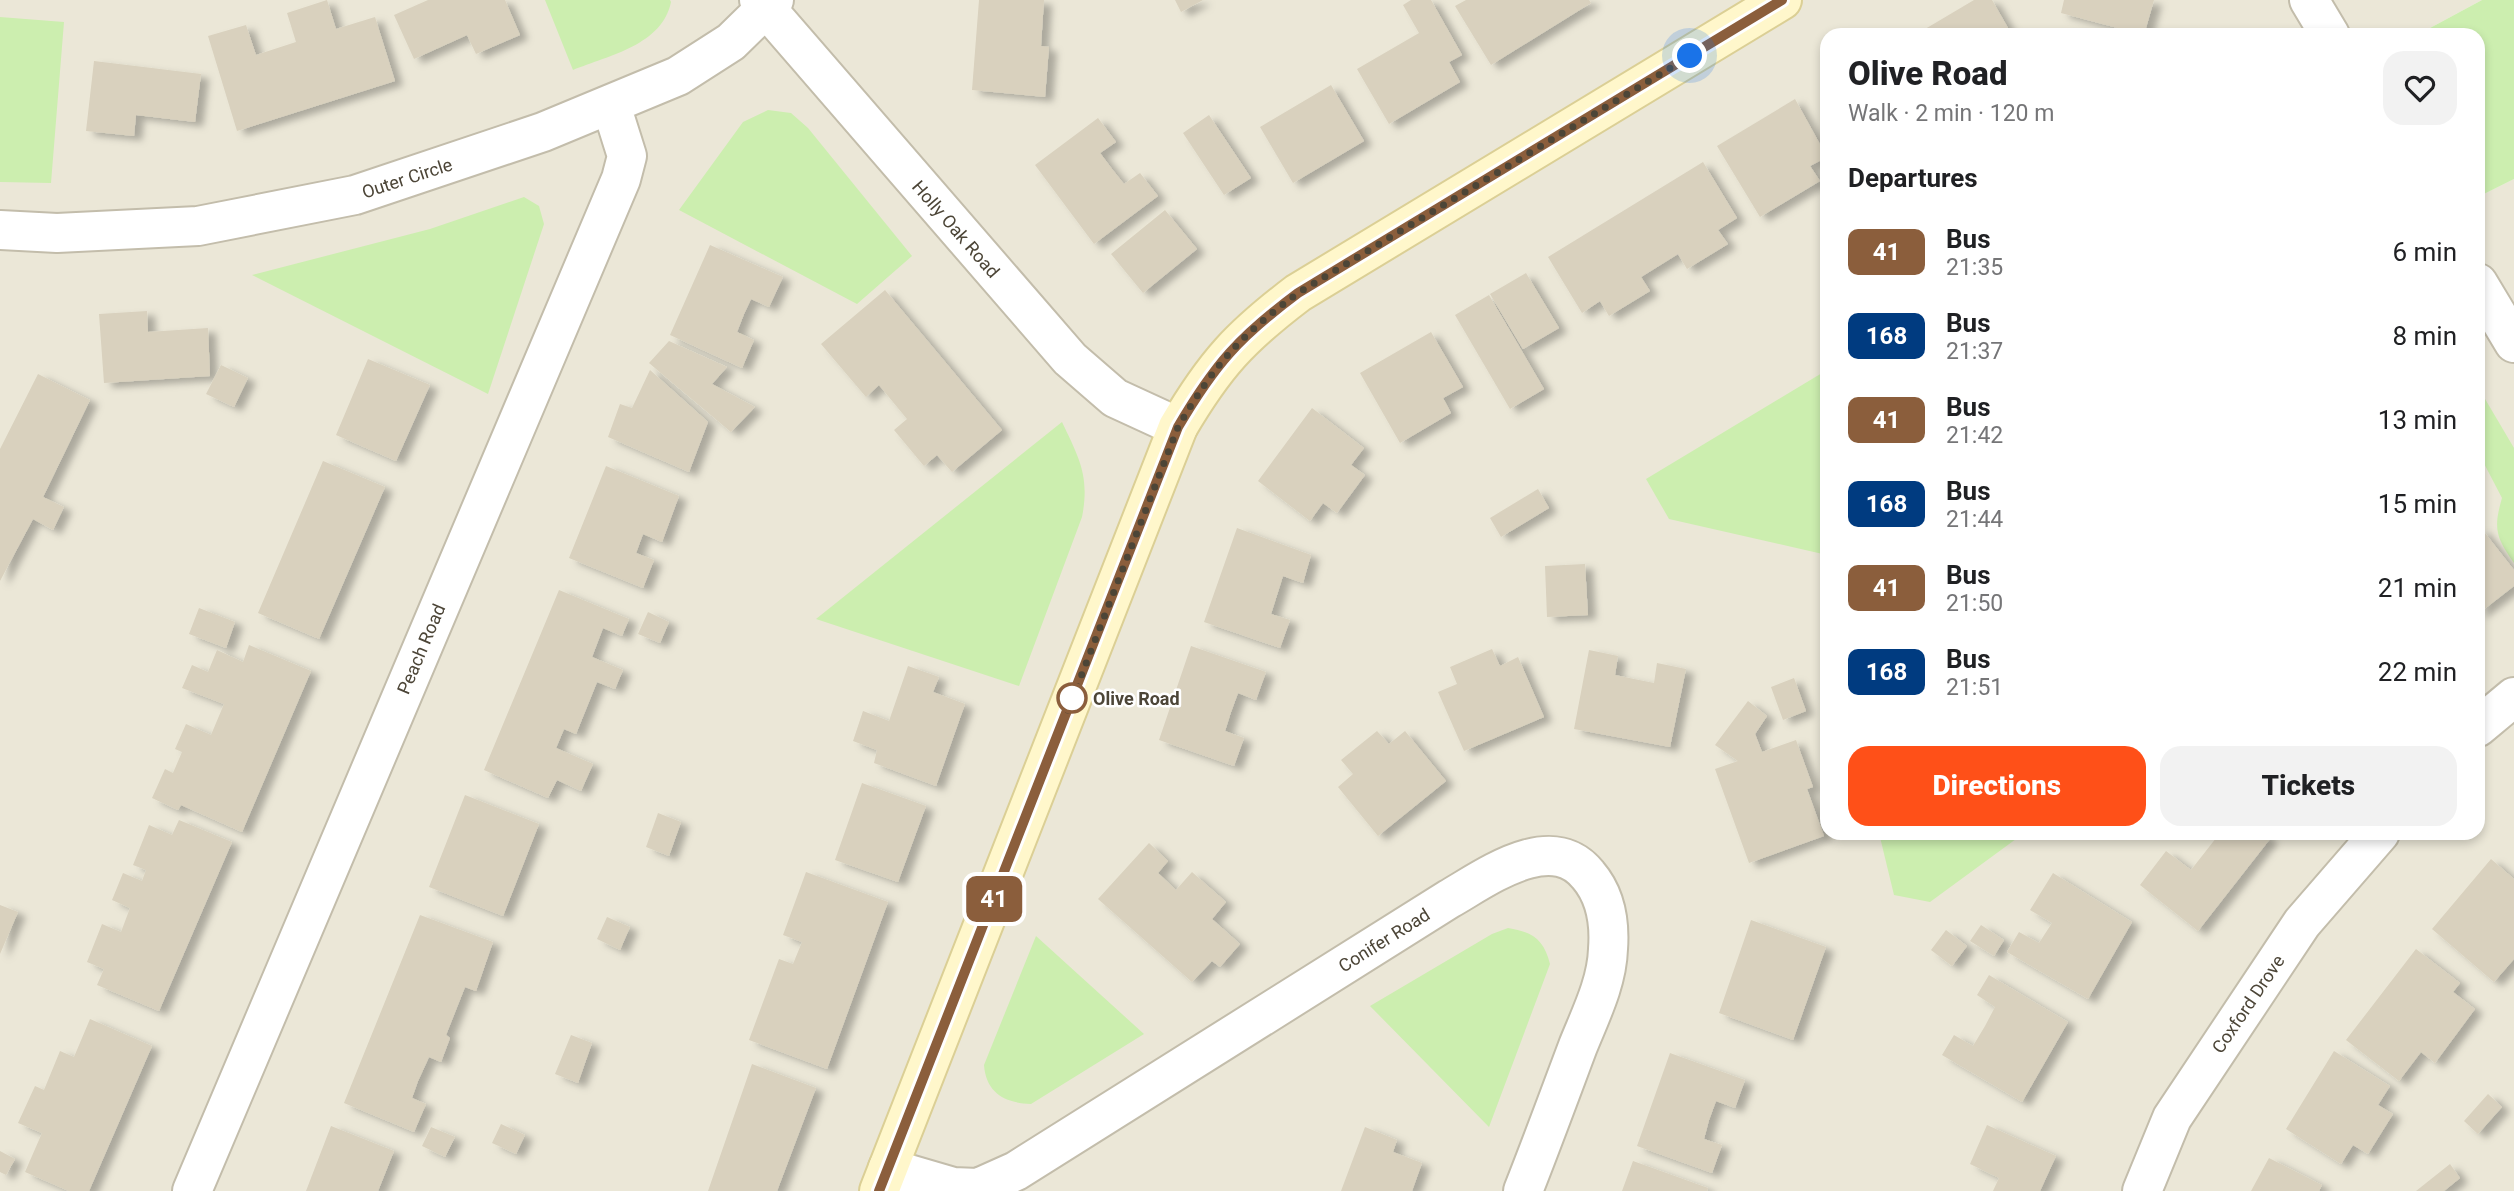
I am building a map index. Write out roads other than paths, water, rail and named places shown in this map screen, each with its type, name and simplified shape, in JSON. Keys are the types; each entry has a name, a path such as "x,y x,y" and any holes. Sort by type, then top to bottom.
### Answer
{"street":[{"path":"884,1179 1178,427 1201,388 1228,352 1260,321 1298,293 1782,0"},
{"path":"2309,0 2326,28"},
{"name":"Holly Oak Road","path":"766,3 1070,359 1115,398 1178,427"},
{"name":"Outer Circle","path":"0,230 57,233 198,226 355,195 543,132 611,106 704,63 731,42 766,3"},
{"name":"Peach Road","path":"192,1191 621,179 627,156 611,106"},
{"path":"2485,295 2514,343"},
{"path":"2485,721 2514,698"},
{"name":"Coxford Drove","path":"2142,1191 2179,1107 2302,923 2374,840"},
{"name":"Conifer Road","path":"884,1179 978,1188 1016,1171 1450,899 1497,871 1539,855 1565,858 1583,869 1600,890 1608,920 1608,952 1600,989 1523,1191"}],"place":[{"name":"Olive Road","path":"1072,698"}]}
